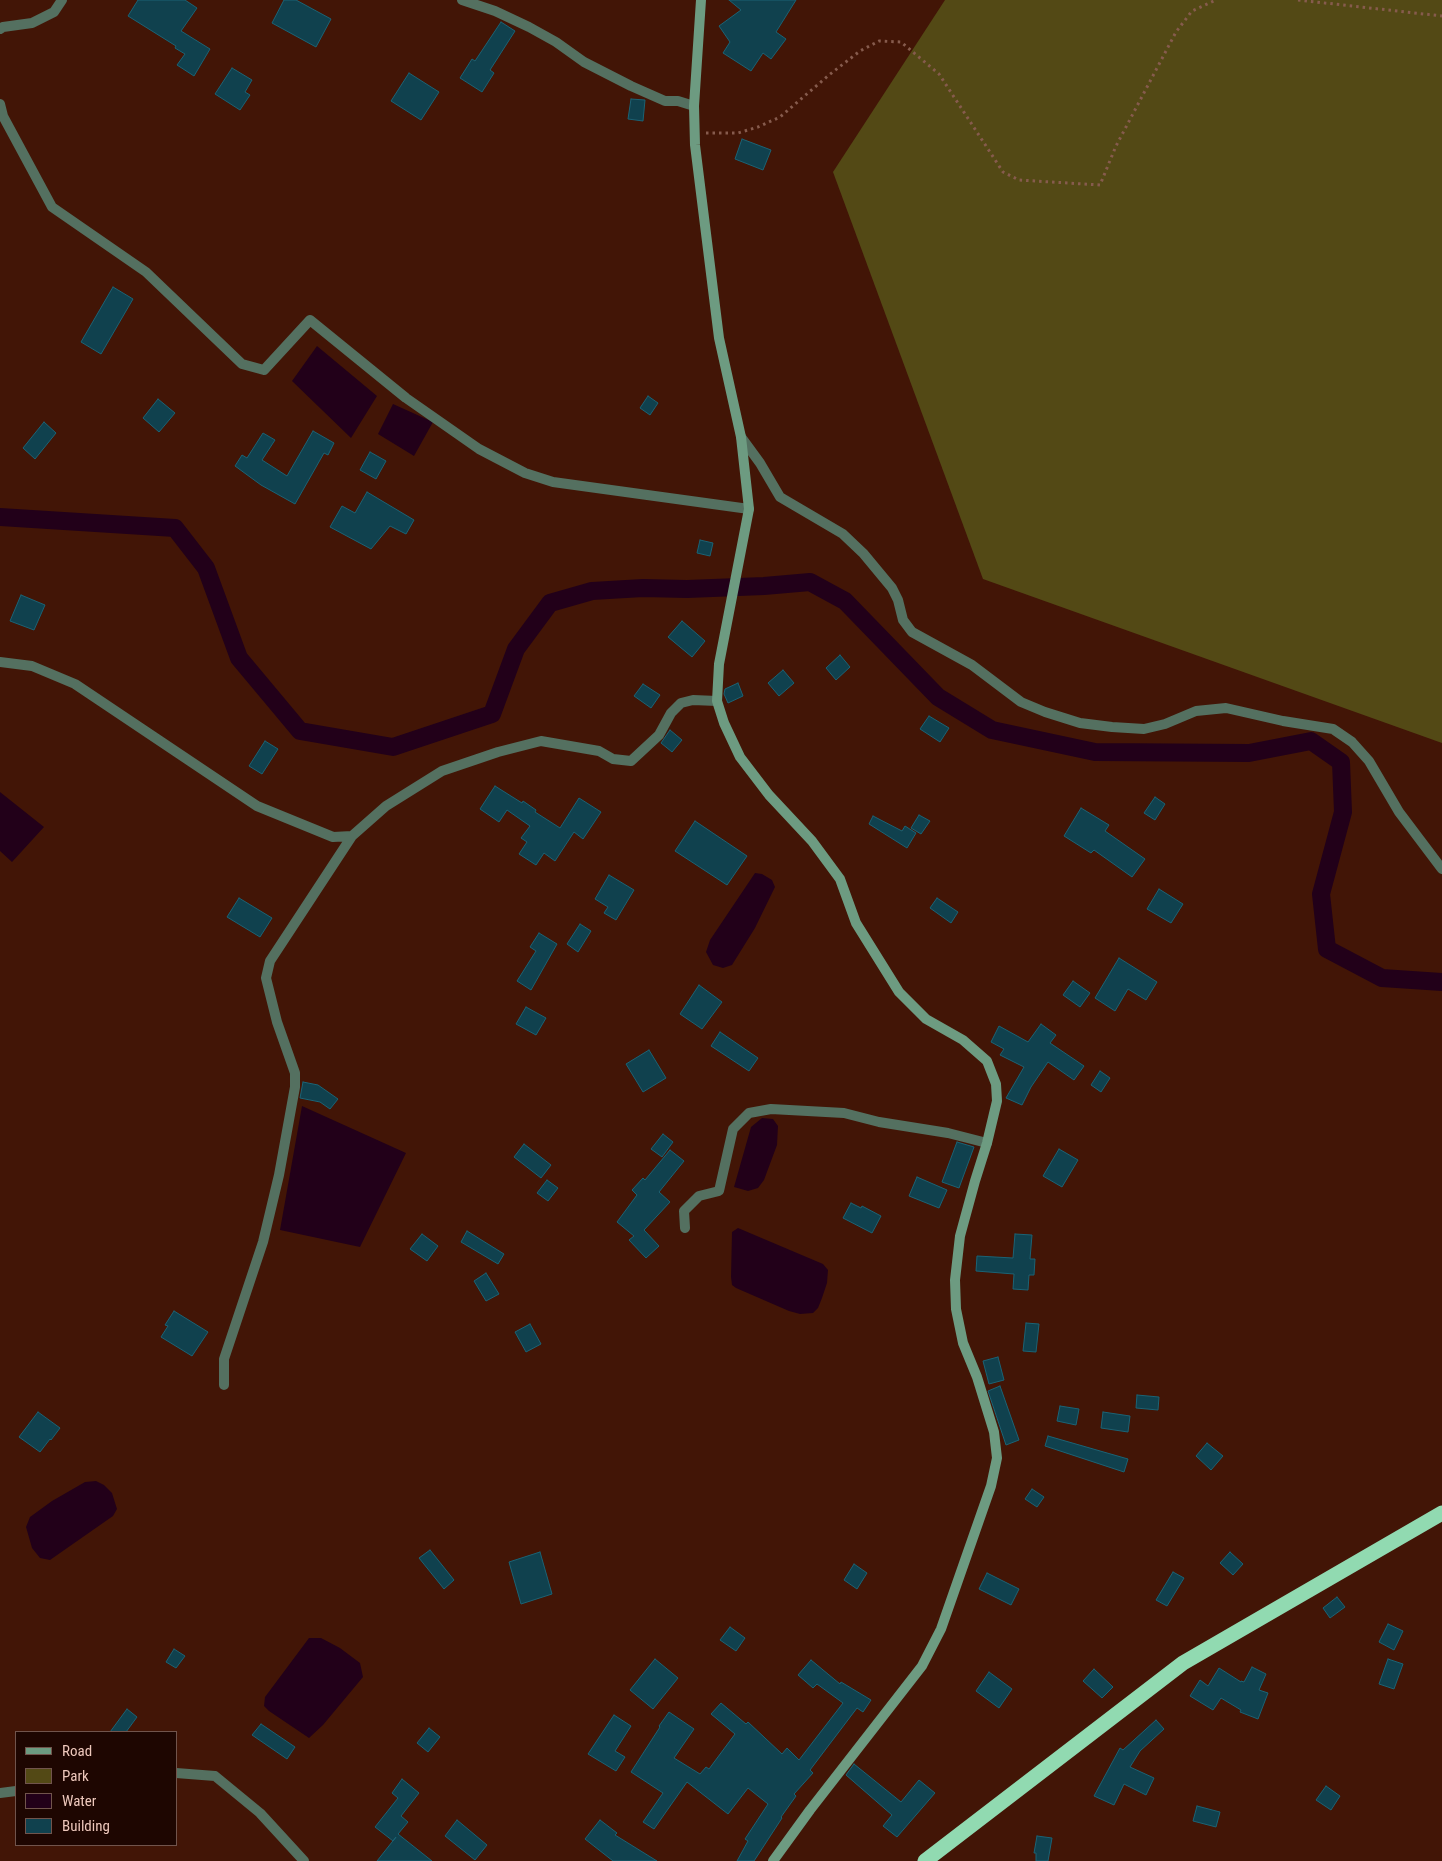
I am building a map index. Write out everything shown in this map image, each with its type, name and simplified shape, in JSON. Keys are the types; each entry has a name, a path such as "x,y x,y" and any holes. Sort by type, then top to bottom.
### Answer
{"highway":[{"path":"925,1861 1183,1664 1442,1513"}],"street":[{"path":"0,29 32,23 54,12 62,0"},
{"path":"462,0 495,11 529,27 556,42 584,62 631,86 664,101 678,101 694,106"},
{"path":"701,0 694,106 695,133 719,338 741,438 749,509 719,664 717,701 724,723 740,757 769,794 812,841 840,880 856,922 899,992 926,1019 963,1040 987,1061 996,1084 997,1101 960,1236 955,1280 956,1309 963,1344 977,1377 994,1432 997,1458 991,1486 941,1629 922,1666 810,1810 773,1861"},
{"path":"0,104 3,116 52,207 146,272 242,364 264,370 310,320 406,398 479,449 525,473 553,482 749,509"},
{"path":"741,438 760,463 780,496 843,534 863,553 892,588 898,600 903,620 912,632 972,665 1021,702 1080,723 1112,727 1144,728 1165,724 1196,711 1226,708 1283,721 1333,729 1352,742 1369,762 1399,812 1442,869"},
{"path":"0,662 32,666 75,684 256,806 333,837 352,836"},
{"path":"224,1385 224,1359 263,1242 279,1175 295,1087 295,1073 277,1022 266,978 270,961 352,836 386,806 442,771 498,752 540,741 599,751 613,759 631,761 659,735 671,713 682,702 693,700 717,701"},
{"path":"685,1228 684,1211 699,1196 720,1191 733,1129 749,1113 771,1109 844,1113 879,1122 948,1133 987,1143"},
{"path":"178,1773 215,1776 260,1813 304,1861"},
{"path":"0,1793 15,1791"}],"path":[{"path":"695,133 738,133 758,127 780,117 860,51 879,41 901,42 939,74 1003,172 1018,180 1100,185 1116,146 1176,32 1192,11 1216,0"},
{"path":"1298,0 1442,16"}],"green space":[{"path":"945,0 1442,0 1442,743 983,579 833,172"}],"water":[{"path":"317,346 377,396 351,438 292,381"},
{"path":"393,404 433,422 414,456 378,434"},
{"path":"0,792 44,827 12,862 0,851"},
{"path":"755,873 762,874 772,880 775,887 755,928 732,965 723,968 713,965 706,952 710,940"},
{"path":"302,1106 406,1153 360,1247 280,1230"},
{"path":"762,1118 773,1119 778,1126 777,1145 764,1180 758,1188 748,1191 734,1187 751,1127"},
{"path":"738,1228 823,1264 828,1270 827,1283 818,1308 813,1313 800,1314 789,1311 732,1285 732,1232"},
{"path":"96,1481 104,1485 112,1493 117,1509 113,1516 50,1560 40,1558 32,1548 26,1527 30,1517 52,1501 85,1482"},
{"path":"309,1638 321,1638 340,1648 360,1663 363,1677 323,1725 309,1738 264,1706 265,1697"}],"building":[{"path":"138,0 185,0 197,8 181,31 210,49 194,76 177,65 185,54 175,48 176,46 128,16"},
{"path":"284,0 296,0 331,19 316,47 272,23"},
{"path":"729,0 796,0 776,32 786,39 771,59 763,53 751,71 723,53 730,42 719,26 741,10"},
{"path":"501,22 515,31 490,70 494,73 482,92 460,78 472,59 475,61"},
{"path":"232,68 252,80 245,92 250,95 240,110 215,94"},
{"path":"409,73 439,92 421,120 391,101"},
{"path":"631,99 645,100 643,121 628,119"},
{"path":"742,139 771,150 763,170 735,159"},
{"path":"113,287 133,299 101,354 81,342"},
{"path":"648,396 658,403 650,415 640,408"},
{"path":"158,399 175,413 159,432 143,418"},
{"path":"44,422 56,433 35,459 23,448"},
{"path":"313,431 334,443 328,455 324,453 295,504 261,485 235,466 242,455 247,458 263,433 275,440 262,460 287,476"},
{"path":"370,452 386,461 376,479 360,470"},
{"path":"367,492 414,520 406,534 390,526 371,549 330,527 342,506 355,513"},
{"path":"700,540 713,543 710,556 697,553"},
{"path":"21,595 45,605 34,630 10,621"},
{"path":"682,621 705,641 692,657 668,637"},
{"path":"840,655 850,667 836,680 826,668"},
{"path":"783,670 794,683 779,696 768,683"},
{"path":"738,683 743,696 728,703 724,694 725,689"},
{"path":"643,684 660,695 651,708 634,696"},
{"path":"929,716 949,728 940,742 920,729"},
{"path":"670,730 682,740 672,752 661,743"},
{"path":"265,741 278,749 262,774 249,766"},
{"path":"495,786 522,803 523,801 536,810 535,812 560,828 579,798 601,812 583,839 574,832 555,861 544,853 536,865 519,854 527,842 521,838 530,826 507,810 499,822 480,809"},
{"path":"1155,797 1165,804 1155,820 1144,813"},
{"path":"1081,808 1109,825 1105,831 1145,859 1132,877 1094,850 1091,853 1064,836"},
{"path":"919,815 930,821 921,834 911,828"},
{"path":"873,816 902,831 905,826 916,833 907,848 869,824"},
{"path":"695,821 747,856 727,885 675,851"},
{"path":"609,875 634,890 616,920 604,913 608,907 595,899"},
{"path":"1159,889 1183,904 1171,923 1147,909"},
{"path":"239,898 272,918 260,937 227,917"},
{"path":"937,898 958,912 951,923 930,908"},
{"path":"580,924 591,931 578,952 567,944"},
{"path":"539,933 557,944 531,990 517,981 536,951 530,947"},
{"path":"1119,958 1157,982 1146,1000 1128,989 1115,1011 1095,998"},
{"path":"1073,981 1090,993 1080,1007 1063,995"},
{"path":"699,985 722,1002 702,1029 680,1014"},
{"path":"526,1007 546,1018 536,1035 516,1024"},
{"path":"1041,1024 1056,1035 1050,1043 1084,1066 1074,1080 1048,1062 1031,1087 1022,1105 1006,1098 1024,1067 1000,1055 1004,1049 991,1042 999,1026 1028,1042"},
{"path":"720,1032 758,1058 749,1071 711,1046"},
{"path":"649,1050 666,1078 643,1092 626,1064"},
{"path":"1100,1071 1110,1078 1101,1092 1091,1085"},
{"path":"303,1082 318,1085 338,1099 330,1109 320,1102 300,1098"},
{"path":"663,1134 673,1142 662,1157 651,1149"},
{"path":"957,1142 974,1147 959,1188 942,1182"},
{"path":"524,1144 551,1165 541,1178 514,1157"},
{"path":"1059,1149 1078,1160 1062,1187 1043,1176"},
{"path":"670,1150 684,1161 659,1192 670,1202 644,1230 659,1246 646,1258 629,1240 634,1236 617,1222 637,1195 632,1190 643,1178 645,1180"},
{"path":"917,1177 947,1190 939,1208 909,1196"},
{"path":"547,1180 558,1188 548,1201 537,1193"},
{"path":"851,1203 861,1208 862,1206 881,1216 872,1233 843,1218"},
{"path":"467,1231 504,1254 498,1264 461,1242"},
{"path":"422,1234 438,1246 427,1261 410,1249"},
{"path":"1015,1234 1032,1235 1030,1259 1035,1259 1034,1275 1029,1275 1028,1290 1013,1289 1014,1274 976,1271 977,1256 1013,1258"},
{"path":"486,1273 499,1294 486,1301 474,1281"},
{"path":"174,1311 208,1332 192,1356 161,1337 168,1326 165,1325"},
{"path":"1026,1323 1039,1324 1036,1352 1023,1351"},
{"path":"530,1324 541,1344 526,1352 515,1332"},
{"path":"998,1357 1004,1380 989,1384 983,1361"},
{"path":"1000,1386 1019,1440 1006,1445 988,1391"},
{"path":"1137,1395 1159,1397 1158,1410 1136,1408"},
{"path":"1060,1406 1079,1409 1076,1425 1057,1421"},
{"path":"38,1412 60,1428 40,1452 19,1437"},
{"path":"1103,1412 1130,1416 1128,1432 1101,1428"},
{"path":"1048,1436 1128,1459 1124,1472 1045,1446"},
{"path":"1207,1443 1223,1456 1211,1470 1196,1456"},
{"path":"1032,1489 1044,1497 1037,1507 1025,1499"},
{"path":"430,1550 454,1580 444,1589 419,1558"},
{"path":"540,1552 552,1594 521,1604 509,1562"},
{"path":"1230,1552 1243,1564 1233,1575 1220,1563"},
{"path":"854,1564 867,1573 857,1589 844,1580"},
{"path":"1173,1572 1184,1578 1167,1606 1156,1600"},
{"path":"987,1573 1019,1589 1011,1605 979,1589"},
{"path":"1337,1597 1345,1607 1330,1618 1323,1608"},
{"path":"1388,1624 1403,1631 1394,1650 1379,1642"},
{"path":"730,1627 745,1638 736,1651 720,1640"},
{"path":"174,1649 185,1656 176,1668 166,1662"},
{"path":"655,1659 678,1678 653,1709 630,1690"},
{"path":"1388,1659 1403,1664 1394,1689 1379,1684"},
{"path":"811,1660 840,1684 841,1682 871,1700 863,1712 857,1708 810,1770 813,1773 794,1794 796,1796 754,1861 737,1861 748,1841 745,1839 768,1804 748,1788 728,1814 687,1782 654,1829 643,1822 663,1793 631,1772 669,1712 694,1729 674,1758 700,1774 706,1767 709,1769 735,1734 711,1714 721,1703 746,1724 748,1722 782,1754 787,1748 799,1760 843,1703 817,1684 813,1688 798,1675"},
{"path":"1252,1667 1266,1674 1259,1690 1268,1693 1258,1719 1240,1712 1241,1710 1221,1698 1213,1710 1190,1696 1200,1680 1208,1686 1219,1668 1244,1682"},
{"path":"1094,1669 1113,1687 1102,1698 1083,1681"},
{"path":"989,1672 1012,1689 999,1708 976,1691"},
{"path":"127,1709 137,1717 127,1731 111,1731"},
{"path":"614,1715 631,1726 615,1751 625,1757 616,1771 588,1754"},
{"path":"1156,1720 1164,1729 1140,1751 1130,1767 1154,1778 1146,1795 1124,1784 1114,1805 1094,1796 1120,1748 1123,1750"},
{"path":"261,1724 295,1747 287,1759 252,1735"},
{"path":"429,1728 440,1737 428,1752 417,1743"},
{"path":"854,1764 901,1802 919,1780 935,1793 897,1837 883,1826 892,1815 846,1775"},
{"path":"402,1779 419,1793 401,1816 408,1822 398,1834 432,1861 377,1861 393,1841 375,1827 398,1798 392,1793"},
{"path":"1326,1786 1340,1796 1331,1810 1316,1800"},
{"path":"1197,1806 1220,1812 1216,1827 1193,1821"},
{"path":"457,1820 487,1845 475,1860 445,1836"},
{"path":"600,1820 617,1833 615,1835 657,1861 613,1861 585,1839"},
{"path":"1037,1836 1052,1838 1048,1861 1036,1861 1036,1853 1034,1853"}],"waterway":[{"path":"0,517 175,528 206,568 239,658 300,731 393,747 492,714 516,649 550,603 592,591 643,588 687,589 764,586 810,582 845,601 938,697 992,730 1095,752 1249,753 1311,741 1341,762 1343,812 1321,894 1327,949 1382,978 1442,982"}]}
